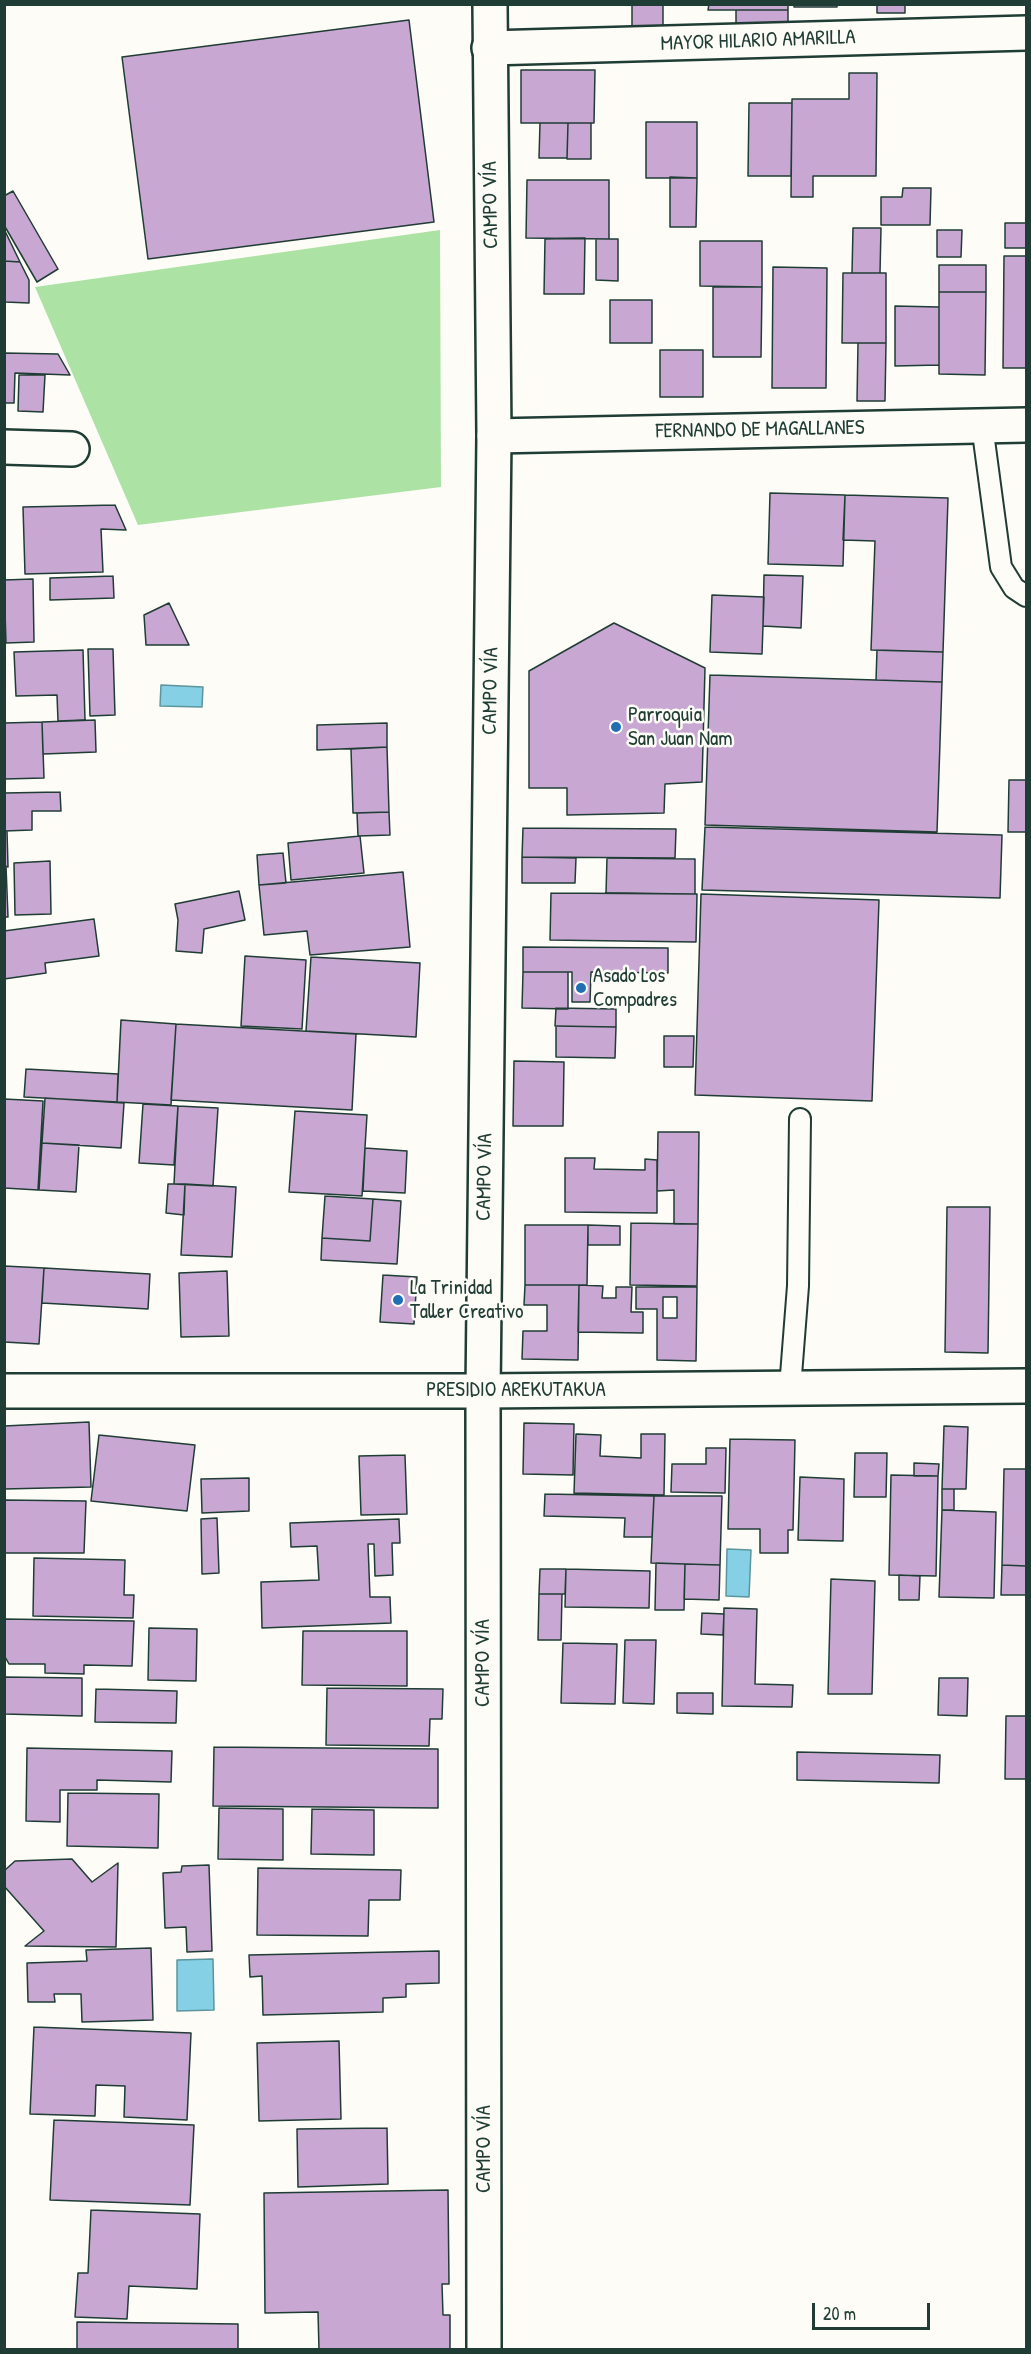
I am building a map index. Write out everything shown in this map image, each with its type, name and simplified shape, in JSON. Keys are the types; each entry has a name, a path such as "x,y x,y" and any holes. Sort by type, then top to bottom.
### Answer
{"street":[{"name":"CAMPO VÍA","path":"484,2349 483,1391 494,436 490,4"},
{"name":"MAYOR HILARIO AMARILLA","path":"489,48 1026,33"},
{"name":"FERNANDO DE MAGALLANES","path":"494,436 1026,425"},
{"path":"4,447 72,449"},
{"name":"PRESIDIO AREKUTAKUA","path":"4,1391 483,1391 1026,1386"}],"lane":[{"path":"982,425 1000,567 1014,588 1026,596"},
{"path":"790,1388 798,1286 800,1119"}],"green space":[{"path":"440,230 441,487 138,525 35,287"}],"water":[{"path":"161,685 203,687 202,707 160,706"},
{"path":"727,1549 751,1550 749,1597 726,1596"},
{"path":"213,1959 214,2010 177,2011 177,1960"}],"building":[{"path":"632,4 663,4 663,30 632,31"},
{"path":"709,4 788,4 788,10 708,10"},
{"path":"794,4 837,4 837,7 794,7"},
{"path":"877,4 905,4 905,13 877,13"},
{"path":"736,10 788,10 788,28 736,28"},
{"path":"409,20 434,222 148,259 122,57"},
{"path":"521,70 595,70 594,123 521,123"},
{"path":"849,73 877,73 876,176 813,176 813,197 791,197 792,99 849,99"},
{"path":"749,103 792,103 791,176 748,176"},
{"path":"646,122 697,122 697,178 646,178"},
{"path":"540,123 568,123 567,158 539,158"},
{"path":"568,123 591,123 591,159 567,159"},
{"path":"670,177 697,178 696,227 670,227"},
{"path":"527,180 609,180 609,239 526,238"},
{"path":"903,188 931,188 930,225 881,225 881,197 902,197"},
{"path":"13,191 58,269 37,282 4,225 4,196"},
{"path":"1005,223 1026,223 1026,248 1005,248"},
{"path":"853,228 881,228 880,273 852,273"},
{"path":"4,229 20,262 4,261"},
{"path":"937,230 962,230 961,257 937,257"},
{"path":"585,238 584,294 544,294 545,239"},
{"path":"596,239 618,239 618,281 596,280"},
{"path":"700,241 762,241 762,287 700,286"},
{"path":"1004,256 1026,256 1026,368 1003,368"},
{"path":"4,261 20,262 29,280 29,303 5,302"},
{"path":"939,265 986,265 986,292 939,292"},
{"path":"773,267 827,268 826,388 772,388"},
{"path":"843,273 886,273 886,343 842,343"},
{"path":"713,287 762,287 761,357 713,357"},
{"path":"939,292 986,292 985,375 939,374"},
{"path":"610,300 652,300 652,343 610,343"},
{"path":"895,306 939,307 939,365 895,366"},
{"path":"858,343 886,343 885,401 857,401"},
{"path":"660,350 703,350 703,397 660,397"},
{"path":"4,353 58,354 70,375 15,373 14,403 4,403"},
{"path":"19,375 45,375 43,412 18,411"},
{"path":"770,493 845,495 843,566 768,564"},
{"path":"845,495 948,498 943,652 871,650 875,541 843,540"},
{"path":"115,505 126,530 101,529 103,572 25,574 23,507"},
{"path":"764,575 803,576 801,628 763,626"},
{"path":"113,576 114,598 50,600 50,578"},
{"path":"33,579 34,642 6,643 4,580"},
{"path":"712,595 764,597 762,654 710,652"},
{"path":"169,603 189,645 146,645 144,615"},
{"name":"Parroquia San Juan Nam","path":"614,623 705,668 702,782 665,784 664,813 567,815 567,788 529,788 529,671"},
{"path":"88,649 113,649 115,715 90,716"},
{"path":"83,650 85,720 58,721 57,695 16,696 14,652"},
{"path":"877,650 943,652 942,682 876,680"},
{"path":"710,675 942,682 937,832 705,825"},
{"path":"95,720 96,752 43,754 42,722"},
{"path":"42,722 44,778 4,779 4,723"},
{"path":"387,723 387,747 317,750 317,725"},
{"path":"387,747 389,812 353,813 351,749"},
{"path":"1009,780 1026,780 1026,832 1008,832"},
{"path":"60,792 61,811 32,811 32,830 4,831 4,793"},
{"path":"389,812 390,835 358,836 357,813"},
{"path":"705,827 1002,835 1000,898 702,890"},
{"path":"523,828 676,829 675,858 522,857"},
{"path":"4,831 7,831 8,867 4,866"},
{"path":"360,836 364,873 291,880 288,843"},
{"path":"283,853 286,883 259,885 257,855"},
{"path":"522,857 576,858 575,883 522,883"},
{"path":"607,858 695,859 695,894 606,893"},
{"path":"50,861 51,914 15,915 14,863"},
{"path":"4,866 6,866 8,917 4,917"},
{"path":"403,872 410,947 310,955 307,931 264,935 259,885"},
{"path":"239,891 245,920 204,929 202,953 176,951 178,920 175,904"},
{"path":"551,893 697,894 696,942 550,940"},
{"path":"701,894 879,900 872,1101 695,1095"},
{"path":"94,919 99,956 45,963 46,973 4,979 4,931"},
{"name":"Asado Los Compadres","path":"523,947 668,948 668,973 591,972 590,1002 572,1002 572,972 523,972"},
{"path":"245,956 306,960 302,1029 241,1026"},
{"path":"311,957 420,963 416,1037 306,1031"},
{"path":"523,972 568,972 568,1009 522,1008"},
{"path":"556,1008 616,1009 616,1027 555,1026"},
{"path":"121,1020 176,1024 171,1105 117,1102"},
{"path":"176,1024 356,1034 352,1110 171,1100"},
{"path":"556,1026 616,1027 615,1058 556,1057"},
{"path":"664,1036 694,1036 693,1067 664,1067"},
{"path":"514,1061 564,1062 563,1126 513,1126"},
{"path":"26,1069 118,1074 117,1102 24,1097"},
{"path":"45,1098 124,1103 121,1148 42,1143"},
{"path":"4,1099 43,1101 38,1190 4,1188"},
{"path":"143,1104 178,1106 174,1165 139,1163"},
{"path":"178,1106 218,1108 213,1186 174,1184"},
{"path":"295,1111 367,1115 362,1196 289,1192"},
{"path":"658,1132 699,1132 698,1224 674,1224 674,1190 657,1191"},
{"path":"42,1143 79,1145 76,1192 39,1190"},
{"path":"365,1148 407,1151 405,1193 363,1191"},
{"path":"565,1158 595,1158 594,1169 645,1170 645,1159 657,1160 657,1213 565,1212"},
{"path":"168,1184 185,1184 184,1215 166,1213"},
{"path":"185,1184 236,1187 232,1257 181,1255"},
{"path":"325,1196 373,1199 370,1241 322,1238"},
{"path":"373,1199 401,1201 397,1264 321,1260 322,1238 370,1241"},
{"path":"947,1207 990,1207 988,1353 945,1352"},
{"path":"631,1223 698,1224 697,1286 630,1285"},
{"path":"525,1225 588,1225 587,1285 525,1285"},
{"path":"588,1225 620,1226 620,1245 588,1245"},
{"path":"4,1266 44,1268 39,1344 4,1342"},
{"path":"44,1268 150,1274 148,1309 42,1303"},
{"path":"227,1271 229,1336 181,1337 179,1273"},
{"name":"La Trinidad Taller Creativo","path":"383,1275 417,1277 414,1324 380,1322"},
{"path":"525,1285 579,1285 578,1360 522,1359 523,1331 547,1331 547,1305 524,1305"},
{"path":"579,1285 603,1286 602,1298 616,1298 616,1287 632,1287 631,1312 643,1312 643,1333 578,1332"},
{"path":"636,1287 697,1287 696,1361 657,1360 657,1309 636,1309","holes":["663,1297 677,1297 677,1318 663,1318"]},
{"path":"89,1422 91,1487 4,1489 4,1426"},
{"path":"524,1423 574,1424 573,1475 523,1474"},
{"path":"944,1426 968,1427 966,1489 942,1489"},
{"path":"576,1434 601,1435 600,1456 641,1458 641,1434 665,1434 664,1495 574,1493"},
{"path":"99,1435 195,1445 187,1511 91,1501"},
{"path":"730,1439 795,1440 793,1530 788,1530 788,1553 760,1553 760,1529 728,1529"},
{"path":"706,1448 726,1448 725,1493 671,1492 672,1464 706,1464"},
{"path":"855,1453 887,1453 886,1497 854,1497"},
{"path":"405,1455 407,1514 361,1515 359,1456"},
{"path":"914,1463 939,1464 938,1476 914,1476"},
{"path":"1004,1469 1026,1469 1026,1566 1002,1565"},
{"path":"891,1475 938,1476 936,1576 889,1575"},
{"path":"800,1477 844,1479 843,1541 798,1540"},
{"path":"249,1478 249,1511 202,1513 201,1479"},
{"path":"942,1489 954,1489 954,1510 942,1510"},
{"path":"545,1494 654,1496 652,1537 624,1537 625,1518 544,1516"},
{"path":"654,1496 722,1496 720,1565 651,1563"},
{"path":"4,1500 86,1501 84,1553 4,1553"},
{"path":"942,1510 996,1512 994,1598 939,1597"},
{"path":"217,1518 219,1573 202,1574 201,1519"},
{"path":"399,1519 400,1543 392,1543 393,1575 375,1576 374,1544 368,1544 370,1597 390,1597 391,1623 262,1628 261,1582 319,1580 317,1546 291,1547 290,1523"},
{"path":"34,1558 125,1560 124,1595 134,1595 133,1618 33,1616"},
{"path":"656,1563 685,1564 684,1610 655,1610"},
{"path":"685,1564 720,1565 719,1600 684,1599"},
{"path":"1002,1565 1026,1566 1026,1595 1001,1595"},
{"path":"540,1569 566,1569 565,1594 539,1594"},
{"path":"566,1569 650,1571 649,1608 565,1607"},
{"path":"899,1575 920,1576 919,1600 899,1600"},
{"path":"831,1579 875,1581 872,1694 828,1694"},
{"path":"539,1594 562,1594 561,1640 538,1640"},
{"path":"724,1608 757,1609 755,1684 793,1685 792,1707 722,1706"},
{"path":"702,1613 724,1614 723,1635 701,1634"},
{"path":"4,1619 134,1621 132,1666 84,1665 84,1674 45,1673 45,1664 9,1664 4,1655"},
{"path":"149,1628 197,1629 196,1681 148,1680"},
{"path":"303,1631 407,1631 407,1686 302,1685"},
{"path":"625,1640 656,1640 654,1704 623,1703"},
{"path":"563,1643 617,1644 615,1704 561,1703"},
{"path":"4,1677 82,1678 82,1716 4,1714"},
{"path":"939,1678 968,1678 967,1716 938,1715"},
{"path":"327,1688 443,1689 442,1719 430,1719 429,1746 326,1745"},
{"path":"96,1689 177,1691 176,1723 95,1722"},
{"path":"677,1693 713,1693 713,1714 677,1713"},
{"path":"1006,1716 1026,1716 1026,1779 1005,1779"},
{"path":"214,1747 438,1749 438,1808 213,1806"},
{"path":"27,1748 172,1751 171,1782 97,1780 97,1790 60,1790 60,1822 26,1821"},
{"path":"797,1752 940,1755 939,1783 797,1780"},
{"path":"68,1793 159,1794 158,1848 67,1846"},
{"path":"219,1808 283,1809 283,1860 218,1859"},
{"path":"312,1809 374,1810 374,1855 311,1854"},
{"path":"72,1859 92,1882 118,1863 116,1947 25,1946 44,1931 4,1886 4,1871 15,1861"},
{"path":"209,1865 212,1951 187,1952 186,1927 165,1928 163,1873 181,1872 182,1866"},
{"path":"258,1868 401,1870 400,1900 369,1900 368,1936 257,1935"},
{"path":"151,1948 153,2020 82,2022 81,1994 54,1994 55,2002 28,2002 27,1963 87,1961 86,1950"},
{"path":"439,1951 439,1983 406,1984 406,1997 383,1998 383,2012 263,2015 262,1976 250,1977 249,1955"},
{"path":"34,2027 191,2033 187,2120 124,2117 125,2086 96,2085 95,2116 30,2114"},
{"path":"339,2041 341,2119 259,2121 257,2043"},
{"path":"54,2120 194,2125 190,2205 50,2200"},
{"path":"387,2128 388,2184 298,2187 297,2129"},
{"path":"448,2190 449,2284 442,2284 443,2315 450,2315 450,2350 319,2350 318,2312 265,2313 264,2193"},
{"path":"91,2210 200,2214 197,2289 129,2286 127,2319 75,2317 78,2273 88,2273"},
{"path":"77,2322 238,2324 238,2350 77,2350"}],"place":[{"name":"Parroquia San Juan Nam","path":"616,727"},
{"name":"Asado Los Compadres","path":"581,988"},
{"name":"La Trinidad Taller Creativo","path":"398,1300"}]}
